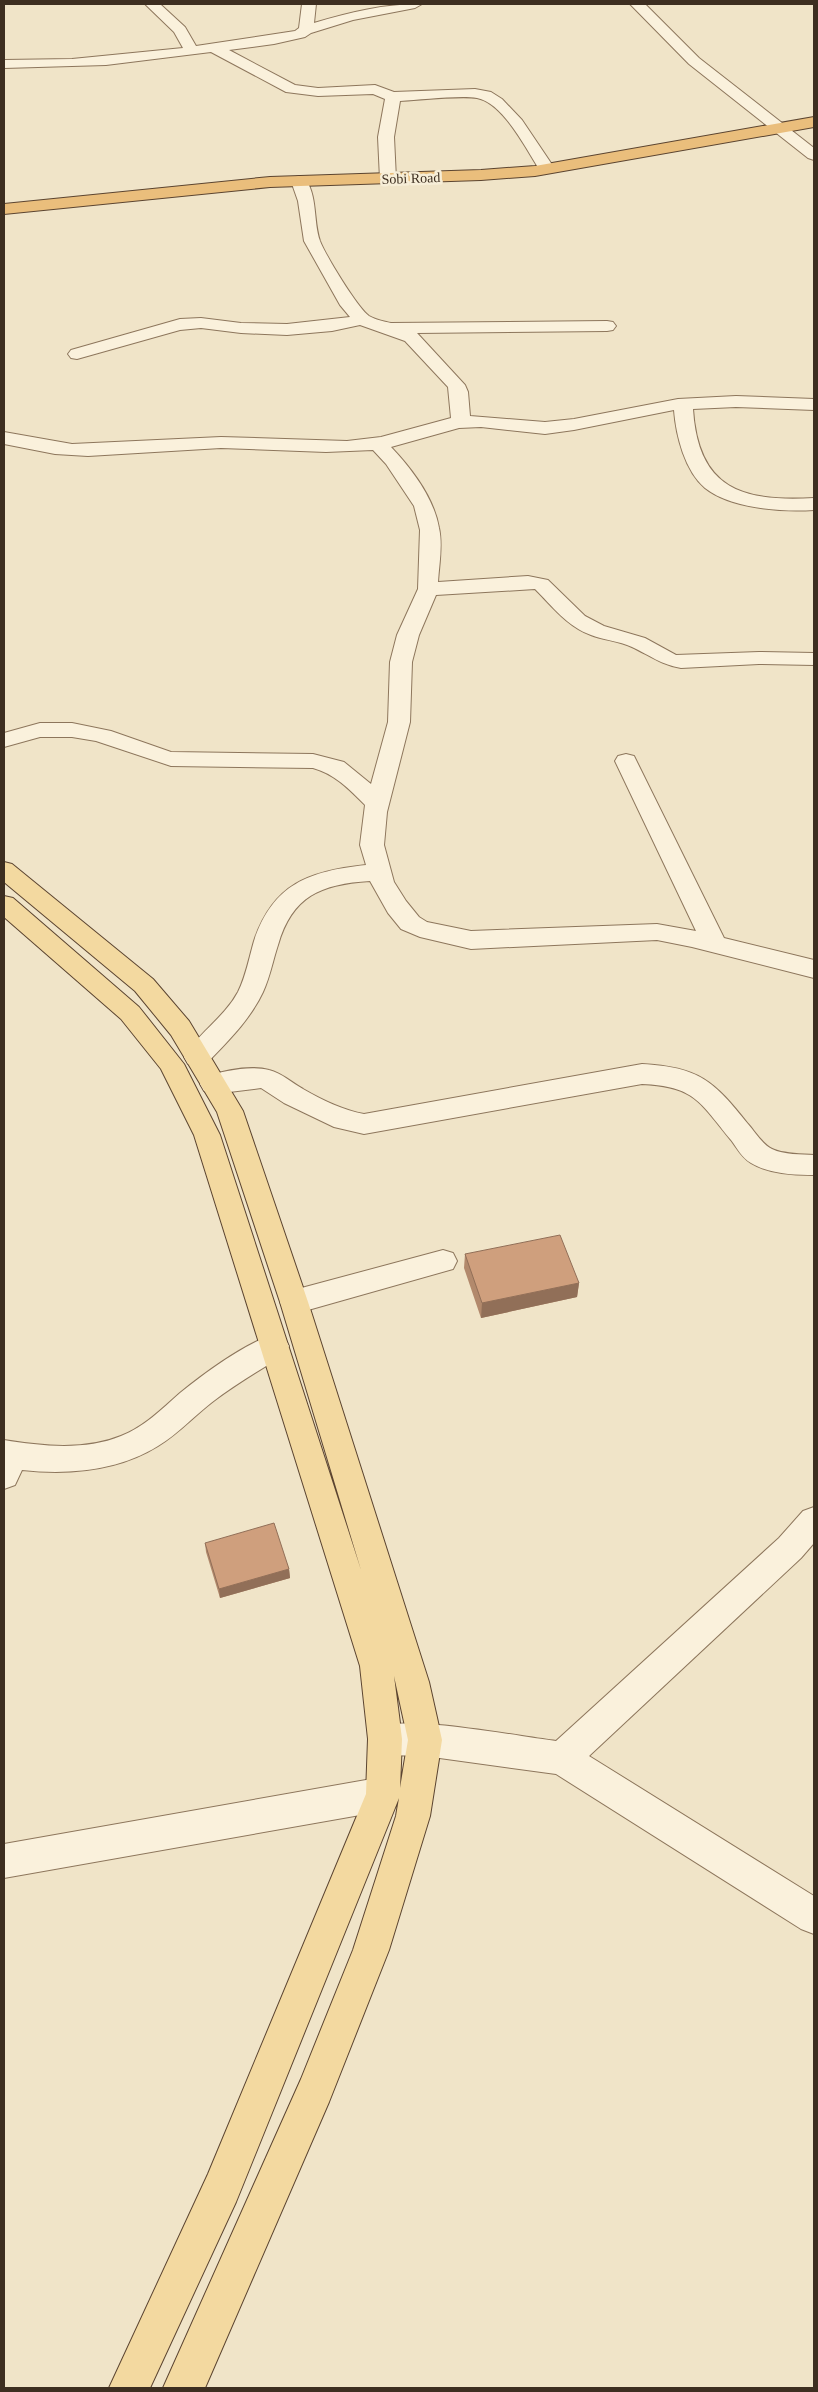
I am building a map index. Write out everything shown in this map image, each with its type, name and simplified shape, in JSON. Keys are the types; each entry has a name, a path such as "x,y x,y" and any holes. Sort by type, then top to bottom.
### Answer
{"highway":[{"name":"Sobi Road","path":"4,209 222,186 299,181 482,175 547,169 814,122"}],"main road":[{"path":"4,870 144,985 180,1028 230,1111 294,1302 412,1682 425,1740 413,1816 371,1950 316,2089 184,2388"},
{"path":"4,904 130,1013 171,1064 207,1135 376,1666 386,1739 383,1794 222,2188 129,2388"}],"street":[{"path":"152,4 180,30 191,50"},
{"path":"306,30 309,4"},
{"path":"4,64 39,66 100,62 274,40 300,34 306,30 350,16 415,4"},
{"path":"637,4 694,61 814,155"},
{"path":"212,47 291,89 318,92 375,89 392,97 475,93 488,95 519,128 547,169"},
{"path":"388,179 387,141 388,124 394,108 392,97"},
{"path":"299,181 306,201 312,241 349,305 362,319 374,326 391,328 607,326"},
{"path":"77,354 96,350 147,332 185,324 209,324 274,330 308,330 362,319"},
{"path":"391,328 411,337 456,385 459,392 461,421"},
{"path":"4,438 40,447 88,450 202,443 341,446 378,443 461,421 474,420 524,428 546,428 683,404 739,400 814,404"},
{"path":"683,404 684,427 692,452 712,484 739,498 763,504 792,506 814,504"},
{"path":"378,443 393,460 424,506 430,530 428,589 408,635 401,662 399,722 377,803 372,845 382,882 397,907 410,923 420,929 444,936 470,940 657,932 715,944 814,969"},
{"path":"428,589 528,582 541,584 578,620 597,630 638,642 670,660 681,662 759,658 814,659"},
{"path":"4,740 35,730 50,728 98,734 142,749 158,757 172,759 313,761 336,767 355,781 377,803"},
{"path":"626,761 715,944"},
{"path":"197,1057 235,1018 250,991 270,931 282,907 302,891 335,878 354,873 380,872"},
{"path":"213,1084 253,1078 267,1079 293,1096 343,1120 364,1124 642,1074 666,1074 686,1079 708,1094 760,1156 782,1162 814,1165"},
{"path":"294,1302 442,1261"},
{"path":"7,1461 78,1458 118,1449 146,1438 208,1388 274,1346"},
{"path":"562,1758 790,1548 814,1522"},
{"path":"386,1739 425,1740 562,1758 814,1916"},
{"path":"4,1861 383,1794"}],"building":[{"path":"560,1235 579,1283 482,1303 465,1254"},
{"path":"274,1523 289,1569 219,1589 205,1543"}]}
